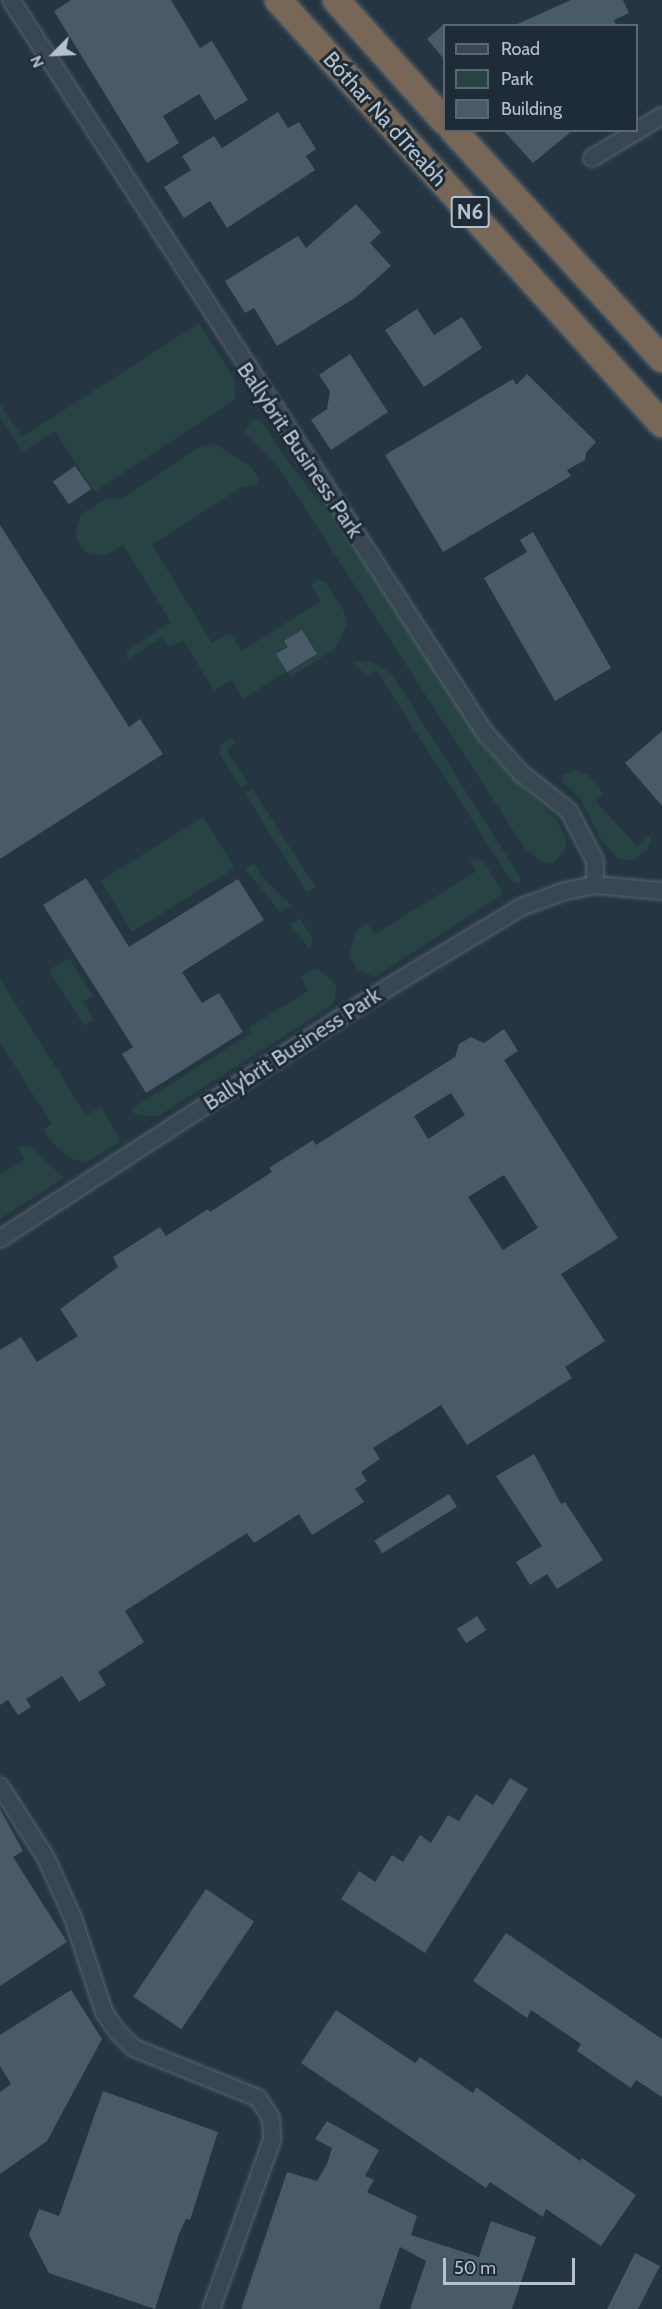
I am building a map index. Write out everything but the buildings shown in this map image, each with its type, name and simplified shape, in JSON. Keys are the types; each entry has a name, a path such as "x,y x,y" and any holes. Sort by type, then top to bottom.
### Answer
{"highway":[{"name":"Bóthar Na dTreabh","path":"278,0 662,424"},
{"name":"Bóthar Na dTreabh","path":"336,0 443,120"},
{"name":"Bóthar Na dTreabh","path":"455,132 662,359"},
{"name":"N6","path":"535,219 662,334"}],"street":[{"name":"Ballybrit Business Park","path":"11,0 485,733 521,773 569,811 595,861 595,885"},
{"path":"638,130 662,116"},
{"path":"592,158 635,132"},
{"name":"Ballybrit Business Park","path":"0,1239 446,951 529,903 595,885 662,891"},
{"path":"0,1786 46,1858 73,1918 104,2012 117,2031 143,2052 258,2098 271,2118 272,2140 211,2309"}],"green space":[{"path":"199,323 234,378 236,399 94,492 55,431 23,452 0,418 0,404 22,437"},
{"path":"253,419 262,421 286,459 340,527 488,753 557,820 567,842 565,850 552,864 541,862 525,849 279,468 245,432"},
{"path":"215,444 250,466 258,477 257,485 242,487 152,545 212,643 230,633 242,651 320,601 311,585 318,579 325,582 344,611 347,623 336,648 291,677 287,672 316,654 288,647 277,654 287,671 243,699 232,680 214,691 183,640 170,648 162,637 127,660 127,651 171,622 123,545 108,554 92,555 83,550 75,536 81,514 108,498 121,499 201,446"},
{"path":"352,661 371,662 392,674 520,877 521,885 512,882 376,670 366,676"},
{"path":"232,737 235,742 227,751 248,783 241,788 219,753 221,744"},
{"path":"575,770 588,775 604,794 596,801 637,846 653,832 648,848 633,861 618,859 600,838 580,799 563,782 562,775"},
{"path":"252,789 316,887 307,893 245,794"},
{"path":"203,817 235,868 132,932 100,881"},
{"path":"470,858 484,861 503,894 375,977 357,970 349,956 356,931 367,923 375,934 475,872"},
{"path":"254,863 262,877 291,905 280,912 245,869"},
{"path":"300,918 313,939 310,949 290,925"},
{"path":"69,958 93,996 83,1002 94,1020 84,1026 49,970"},
{"path":"317,967 336,985 335,999 327,1009 157,1117 135,1114 131,1109 251,1033 248,1028 308,991 301,977"},
{"path":"0,979 86,1115 101,1107 119,1137 119,1142 86,1163 70,1158 51,1142 43,1130 52,1124 0,1043"},
{"path":"30,1146 64,1178 0,1219 0,1175 24,1159 18,1147"}]}
